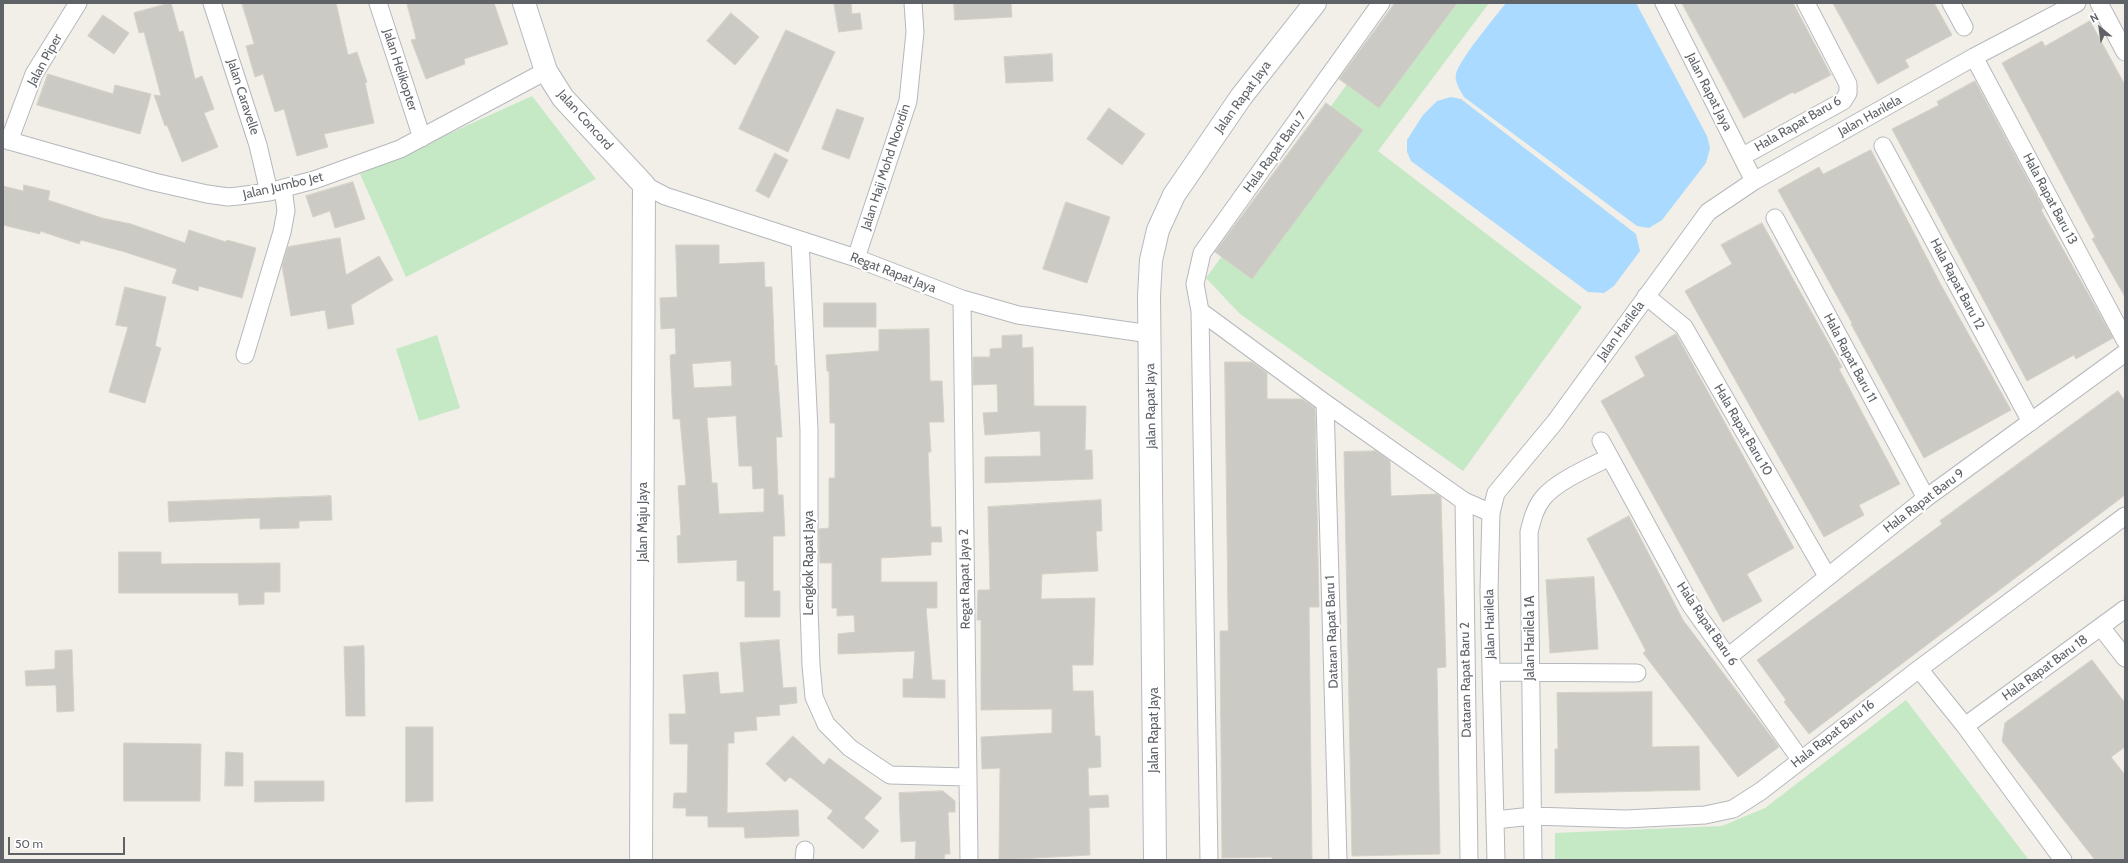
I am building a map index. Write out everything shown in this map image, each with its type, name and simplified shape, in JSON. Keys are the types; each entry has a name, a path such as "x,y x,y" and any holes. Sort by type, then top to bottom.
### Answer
{"street":[{"name":"Jalan Piper","path":"6,140 34,74 78,3"},
{"name":"Jalan Caravelle","path":"212,3 258,145 286,211 282,232 245,356"},
{"name":"Jalan Helikopter","path":"378,3 422,138"},
{"name":"Jalan Concord","path":"524,3 546,71 563,98 644,185"},
{"name":"Jalan Haji Mohd Noordin","path":"856,258 908,101 915,32 913,3"},
{"name":"Jalan Rapat Jaya","path":"1155,860 1150,334 1151,260 1158,230 1174,195 1241,97 1315,3"},
{"name":"Hala Rapat Baru 7","path":"1200,311 1195,284 1202,253 1382,3"},
{"name":"Jalan Rapat Jaya","path":"1664,3 1743,156 1754,181"},
{"name":"Hala Rapat Baru 6","path":"1743,156 1843,101 1848,93 1848,84 1806,3"},
{"path":"1951,3 1964,27"},
{"name":"Jalan Harilela","path":"1496,860 1489,590 1491,512 1496,493 1555,422 1708,212 1754,181 1974,57 2077,3"},
{"path":"2098,3 2125,52"},
{"name":"Hala Rapat Baru 13","path":"1974,57 2125,340"},
{"name":"Jalan Jumbo Jet","path":"6,140 154,182 228,198 276,190 314,180 377,158 422,138 546,71"},
{"name":"Hala Rapat Baru 12","path":"1883,146 2031,422"},
{"name":"Regat Rapat Jaya","path":"644,185 665,196 856,258 962,299 1018,314 1150,334"},
{"name":"Jalan Maju Jaya","path":"641,860 644,185"},
{"name":"Hala Rapat Baru 11","path":"1775,218 1926,498"},
{"name":"Lengkok Rapat Jaya","path":"800,240 809,430 809,607 814,698 826,724 850,748 890,775 967,777"},
{"name":"Hala Rapat Baru 10","path":"1646,296 1684,327 1827,576"},
{"name":"Regat Rapat Jaya 2","path":"962,299 969,860"},
{"path":"1200,311 1325,403 1464,501 1491,512"},
{"path":"1200,311 1209,860"},
{"name":"Hala Rapat Baru 9","path":"1728,656 1926,498 2125,353"},
{"name":"Dataran Rapat Baru 1","path":"1325,403 1338,860"},
{"name":"Hala Rapat Baru 6","path":"1601,441 1690,604 1800,760"},
{"name":"Jalan Harilela 1A","path":"1533,860 1529,532 1535,511 1544,497 1563,483 1610,457"},
{"name":"Dataran Rapat Baru 2","path":"1464,501 1468,860"},
{"name":"Hala Rapat Baru 16","path":"1494,820 1532,816 1626,819 1705,815 1733,809 1761,791 1919,668 2125,516"},
{"name":"Hala Rapat Baru 18","path":"1965,726 2125,609"},
{"path":"2101,627 2125,658"},
{"path":"1919,668 1965,726 2063,860"},
{"path":"1492,672 1530,671 1637,673"}],"green space":[{"path":"1406,3 1489,3 1378,151 1582,307 1463,471 1240,314 1206,278"},
{"path":"532,96 596,179 406,277 360,174"},
{"path":"437,335 460,408 419,421 396,349"},
{"path":"1906,700 2029,860 1555,860 1555,833 1722,826 1765,808"}],"water":[{"path":"1506,3 1636,3 1707,136 1710,148 1706,163 1662,220 1649,228 1637,226 1464,97 1458,86 1456,74 1478,38"},
{"path":"1451,97 1461,99 1636,234 1640,251 1614,286 1604,293 1588,292 1411,161 1407,152 1407,140 1423,115 1437,101"}],"building":[{"path":"171,3 179,32 183,31 195,79 202,76 214,109 204,113 218,147 182,162 167,125 165,126 154,95 161,96 144,32 139,33 134,13"},
{"path":"242,3 336,3 348,55 357,52 367,82 365,83 374,123 324,134 328,147 297,156 284,109 275,112 263,74 255,77 246,46 254,44"},
{"path":"407,3 494,3 508,44 464,59 465,64 426,79 411,40 416,39"},
{"path":"834,3 851,3 852,14 860,13 862,29 839,32"},
{"path":"954,3 1011,3 1012,17 955,20"},
{"path":"1395,3 1457,3 1379,108 1339,79"},
{"path":"1682,3 1793,3 1831,75 1794,94 1793,92 1744,118"},
{"path":"1833,3 1934,3 1952,35 1905,60 1909,67 1878,84"},
{"path":"731,13 759,37 735,65 707,41"},
{"path":"103,15 129,33 114,54 88,36"},
{"path":"2090,21 2125,85 2125,297 2092,239 2095,237 2002,63 2042,41 2045,46"},
{"path":"786,30 835,52 788,152 739,129"},
{"path":"1052,54 1053,81 1006,83 1004,57"},
{"path":"48,74 113,94 115,85 151,94 140,134 37,105"},
{"path":"1975,81 2043,208 2041,210 2113,338 2076,359 2074,355 2027,381 1892,129 1939,105 1937,102"},
{"path":"1326,103 1363,130 1252,279 1215,252"},
{"path":"1109,108 1145,134 1122,165 1087,139"},
{"path":"837,109 864,118 849,159 822,149"},
{"path":"1871,150 1941,285 2011,410 1924,458 1851,324 1852,323 1778,190 1819,167 1823,174"},
{"path":"775,153 788,160 769,198 756,191"},
{"path":"353,182 365,219 335,228 330,211 313,217 306,196"},
{"path":"24,185 50,191 48,200 102,218 131,224 185,243 189,230 226,242 227,240 256,248 242,298 199,286 198,291 172,283 177,269 125,252 81,240 79,244 40,231 40,234 3,225 3,186 23,191"},
{"path":"1066,202 1110,217 1087,283 1043,269"},
{"path":"1762,223 1842,367 1839,369 1900,484 1859,505 1864,515 1824,537 1685,291 1732,264 1721,245"},
{"path":"340,238 346,275 379,256 393,280 351,305 354,324 328,329 325,310 291,316 282,266 288,247"},
{"path":"676,245 719,245 719,264 764,262 765,287 772,287 775,366 777,365 782,437 776,437 778,495 783,495 785,536 773,536 773,591 780,591 780,617 745,617 745,581 737,581 737,560 678,563 677,536 681,535 678,486 686,485 680,419 673,419 670,355 676,354 675,328 661,329 660,298 677,297","holes":["731,361 732,386 694,388 692,364","736,416 739,466 752,466 753,489 764,488 764,512 719,514 717,483 712,483 707,418"]},
{"path":"125,287 166,297 155,346 161,348 145,403 109,392 128,327 116,325"},
{"path":"824,303 876,303 876,327 824,327"},
{"path":"929,329 930,381 942,381 944,422 929,422 931,452 928,452 931,527 941,527 942,542 931,542 931,555 881,558 881,582 937,582 937,608 926,608 932,680 945,680 945,698 903,697 903,679 913,679 915,651 838,654 838,634 855,632 854,615 837,616 837,608 832,608 832,563 820,563 819,529 829,528 829,478 835,478 835,423 830,423 829,371 827,371 826,355 879,351 879,330"},
{"path":"1676,334 1794,548 1747,574 1762,601 1723,622 1601,401 1645,376 1635,357"},
{"path":"1022,335 1022,348 1033,347 1034,406 1086,406 1085,450 1092,450 1093,479 985,483 985,457 1041,456 1040,431 985,435 983,413 998,412 997,384 973,385 973,357 990,357 990,349 1002,348 1002,336"},
{"path":"1225,362 1252,362 1267,373 1267,399 1302,399 1315,408 1319,607 1309,607 1312,860 1272,860 1272,857 1222,858 1220,631 1228,631"},
{"path":"2118,391 2125,401 2125,495 1809,734 1784,702 1786,700 1757,660 1942,524 1940,521"},
{"path":"1376,451 1390,461 1391,496 1437,494 1441,497 1446,667 1437,668 1440,854 1352,856 1344,452"},
{"path":"331,496 332,520 299,521 299,528 260,529 260,518 169,522 168,502"},
{"path":"1101,500 1102,531 1096,531 1098,571 1042,574 1041,599 1095,598 1093,665 1072,665 1073,691 1093,691 1095,736 1100,736 1101,767 1088,768 1089,796 1108,795 1109,807 1089,808 1090,855 999,860 1000,768 982,769 981,737 1052,733 1052,709 981,710 981,620 977,620 978,590 990,590 988,507"},
{"path":"1629,516 1683,620 1779,747 1738,777 1643,653 1646,651 1587,539"},
{"path":"119,552 161,552 161,564 280,563 280,592 264,592 264,604 239,605 238,593 119,593"},
{"path":"1594,577 1598,649 1550,653 1546,580"},
{"path":"779,640 783,688 796,687 797,703 779,705 780,715 756,717 757,730 734,732 734,743 728,743 727,813 798,810 799,836 745,838 744,827 708,827 708,816 686,816 686,808 673,808 674,793 687,793 688,744 670,744 669,714 686,714 683,675 718,672 720,694 744,692 740,643"},
{"path":"364,646 365,716 346,716 344,647"},
{"path":"72,650 74,711 57,712 56,685 26,686 25,671 55,669 55,651"},
{"path":"2092,660 2125,703 2125,747 2111,757 2125,775 2125,860 2095,860 2002,741 2005,723"},
{"path":"1652,692 1652,747 1699,746 1700,790 1555,793 1555,749 1558,749 1557,693"},
{"path":"406,727 433,727 433,801 406,802"},
{"path":"793,736 824,765 829,758 882,798 864,818 879,831 863,849 827,818 833,811 790,777 785,782 766,764"},
{"path":"124,743 201,744 200,801 124,801"},
{"path":"226,752 243,753 243,786 225,786"},
{"path":"255,781 324,781 324,801 255,802"},
{"path":"943,791 955,801 955,812 948,812 950,854 945,854 944,860 915,860 916,841 901,842 899,793"}]}
